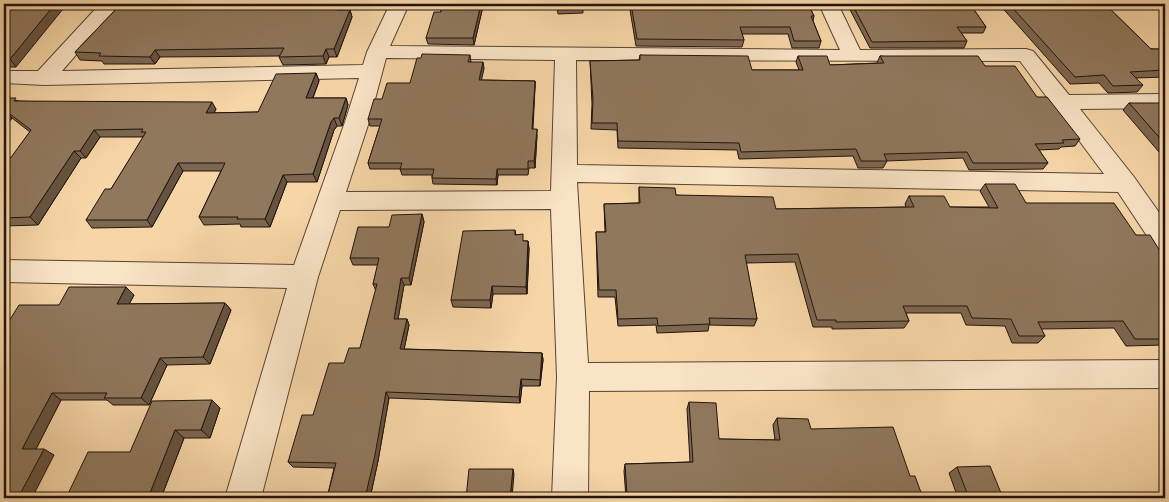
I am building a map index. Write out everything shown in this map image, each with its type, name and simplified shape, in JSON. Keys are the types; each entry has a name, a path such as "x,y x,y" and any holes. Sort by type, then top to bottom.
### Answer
{"street":[{"path":"44,78 110,4"},
{"path":"242,498 304,277 375,61 399,4"},
{"path":"829,4 853,56"},
{"path":"4,77 44,78 566,53 853,56 1026,55 1125,183 1165,241"},
{"path":"566,53 564,187 573,377 570,498"},
{"path":"1062,102 1165,101"},
{"path":"330,201 564,187 1125,183"},
{"path":"4,271 304,277"},
{"path":"573,377 1165,374"}],"building":[{"path":"4,4 55,4 10,59 4,59"},
{"path":"121,4 340,4 337,10 350,10 334,49 326,49 323,56 279,57 284,48 155,50 150,57 99,56 101,53 75,52"},
{"path":"441,4 481,4 473,38 426,38 434,12 441,12"},
{"path":"557,4 583,4 583,7 558,7"},
{"path":"631,4 808,4 814,16 811,16 821,41 794,41 790,27 740,27 744,40 637,39"},
{"path":"852,4 970,4 986,27 957,27 967,41 872,42"},
{"path":"1009,4 1105,4 1151,49 1165,49 1165,70 1130,72 1143,85 1113,86 1104,75 1075,77"},
{"path":"422,54 470,55 468,62 483,62 479,80 535,81 532,129 537,129 534,161 528,161 528,169 497,169 496,179 432,178 434,169 400,169 402,163 368,163 382,119 368,119 374,99 382,99 387,83 410,83 417,58 421,58"},
{"path":"640,55 748,56 752,70 803,70 798,56 827,56 830,65 884,63 880,56 978,56 985,66 1015,66 1037,97 1047,97 1080,139 1062,140 1064,143 1035,144 1048,163 973,163 967,152 884,154 887,161 861,161 856,149 741,152 739,143 618,141 617,123 592,123 593,99 590,61 640,60"},
{"path":"316,73 306,98 346,98 339,118 334,118 331,122 313,174 283,175 265,219 199,217 225,163 178,163 147,220 86,220 105,189 111,189 146,132 141,132 143,129 94,130 80,151 74,151 30,217 4,218 4,167 31,130 6,111 4,113 4,98 16,98 14,101 212,102 206,113 258,112 276,74"},
{"path":"1129,103 1159,103 1165,109 1165,144"},
{"path":"985,184 1015,184 1026,203 1114,203 1136,235 1150,235 1165,259 1165,339 1135,339 1123,321 1038,322 1045,336 1019,336 1011,319 972,318 967,306 903,306 909,321 836,322 836,320 817,320 798,254 745,255 757,319 709,318 710,324 658,326 657,318 618,319 616,290 599,290 596,232 606,232 604,204 640,203 639,187 675,188 676,195 773,197 776,209 914,207 909,196 944,196 950,207 998,208"},
{"path":"422,214 409,278 401,278 394,319 407,319 400,349 542,353 540,380 521,379 519,397 386,392 365,498 327,498 336,463 288,462 302,415 313,415 329,363 344,363 349,348 360,348 377,284 373,284 379,258 350,258 358,227 389,227 392,215"},
{"path":"515,230 515,235 523,234 523,241 528,241 526,287 492,286 490,300 451,300 463,231"},
{"path":"69,287 126,287 117,304 225,303 203,357 160,358 141,398 104,398 107,393 52,393 22,449 44,449 18,498 4,498 4,393 6,389 4,389 4,329 19,305 59,305"},
{"path":"212,400 201,430 175,430 148,498 66,498 88,452 130,452 152,401"},
{"path":"689,402 716,403 719,439 780,440 777,418 808,419 811,429 893,427 910,476 915,476 923,498 632,498 632,494 627,495 625,464 693,462"},
{"path":"990,466 1003,498 969,498 957,467"},
{"path":"469,469 513,469 510,498 466,498"}]}
